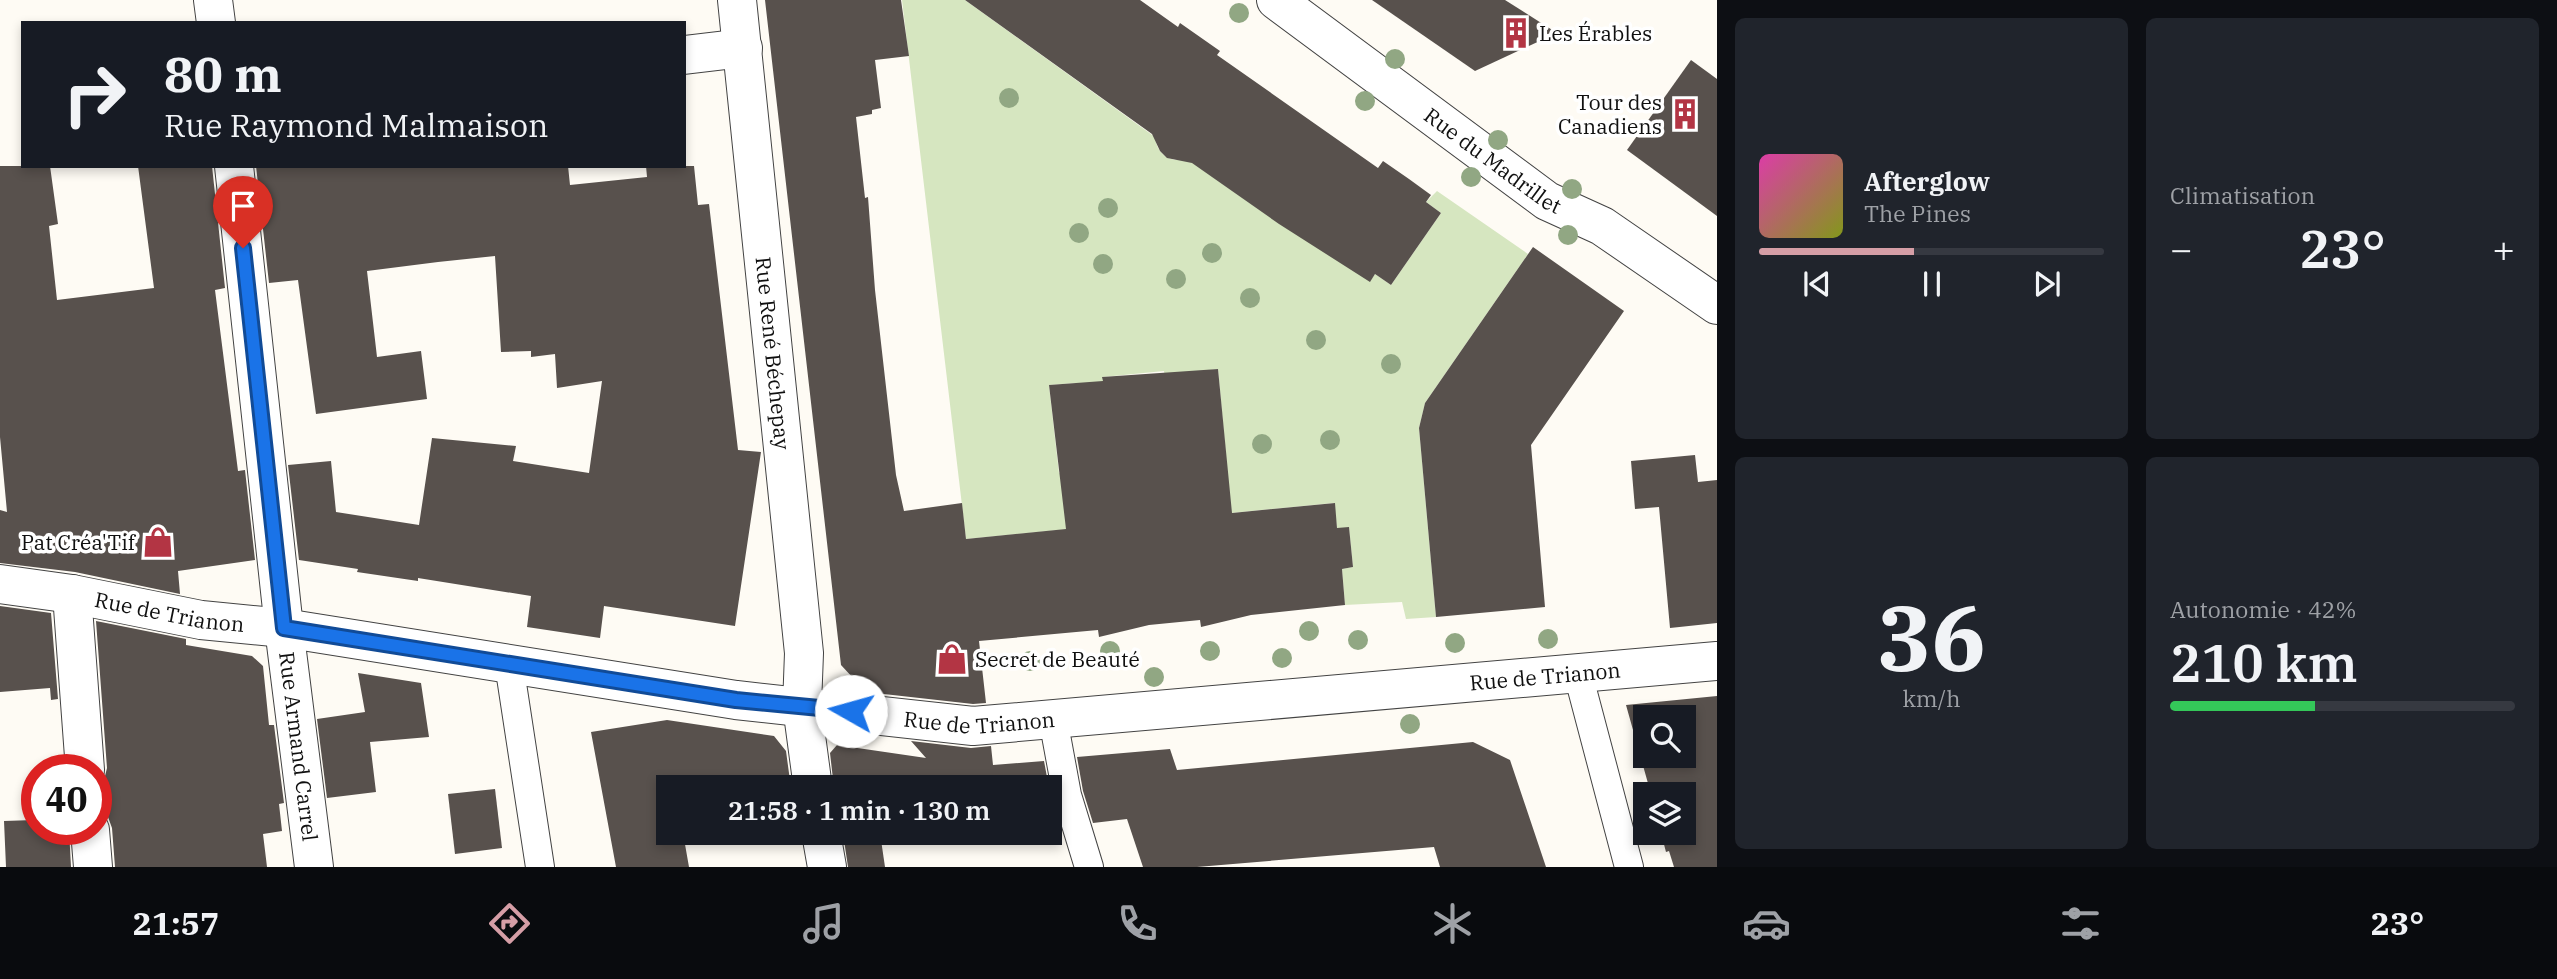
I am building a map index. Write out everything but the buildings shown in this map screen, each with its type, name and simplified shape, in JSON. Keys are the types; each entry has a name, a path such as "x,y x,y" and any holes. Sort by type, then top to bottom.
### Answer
{"street":[{"path":"213,0 216,21"},
{"name":"Rue René Béchepay","path":"737,0 804,653 802,706 811,775"},
{"name":"Rue du Madrillet","path":"1276,0 1547,201 1602,226 1717,305"},
{"path":"686,55 743,48"},
{"name":"Rue Armand Carrel","path":"234,168 284,628 314,867"},
{"name":"Rue de Trianon","path":"0,584 72,593 201,620 284,628 736,700 973,726 1717,661"},
{"path":"72,593 84,754"},
{"path":"91,845 93,867"},
{"path":"823,845 827,867"}],"lane":[{"path":"509,664 540,867"},
{"path":"1578,674 1629,867"},
{"path":"1053,719 1067,795 1089,867"}],"green space":[{"path":"902,0 965,0 1155,137 1158,149 1165,156 1175,160 1187,159 1280,224 1370,281 1375,274 1391,285 1441,213 1426,202 1437,191 1528,254 1425,403 1419,428 1436,617 1406,619 1402,602 1345,605 1342,569 1353,567 1349,528 1337,528 1334,503 1191,517 1226,456 1218,369 1191,372 1165,382 1164,371 1103,377 1104,389 1076,383 1049,385 1059,473 1101,469 1141,522 966,539"}],"place":[{"name":"Les Érables","path":"1516,33"},
{"name":"Tour des Canadiens","path":"1685,114"},
{"name":"Pat Créa'Tif","path":"158,542"},
{"name":"Secret de Beauté","path":"952,659"}],"route":[{"path":"243,248 284,628 736,700 851,711"}]}
